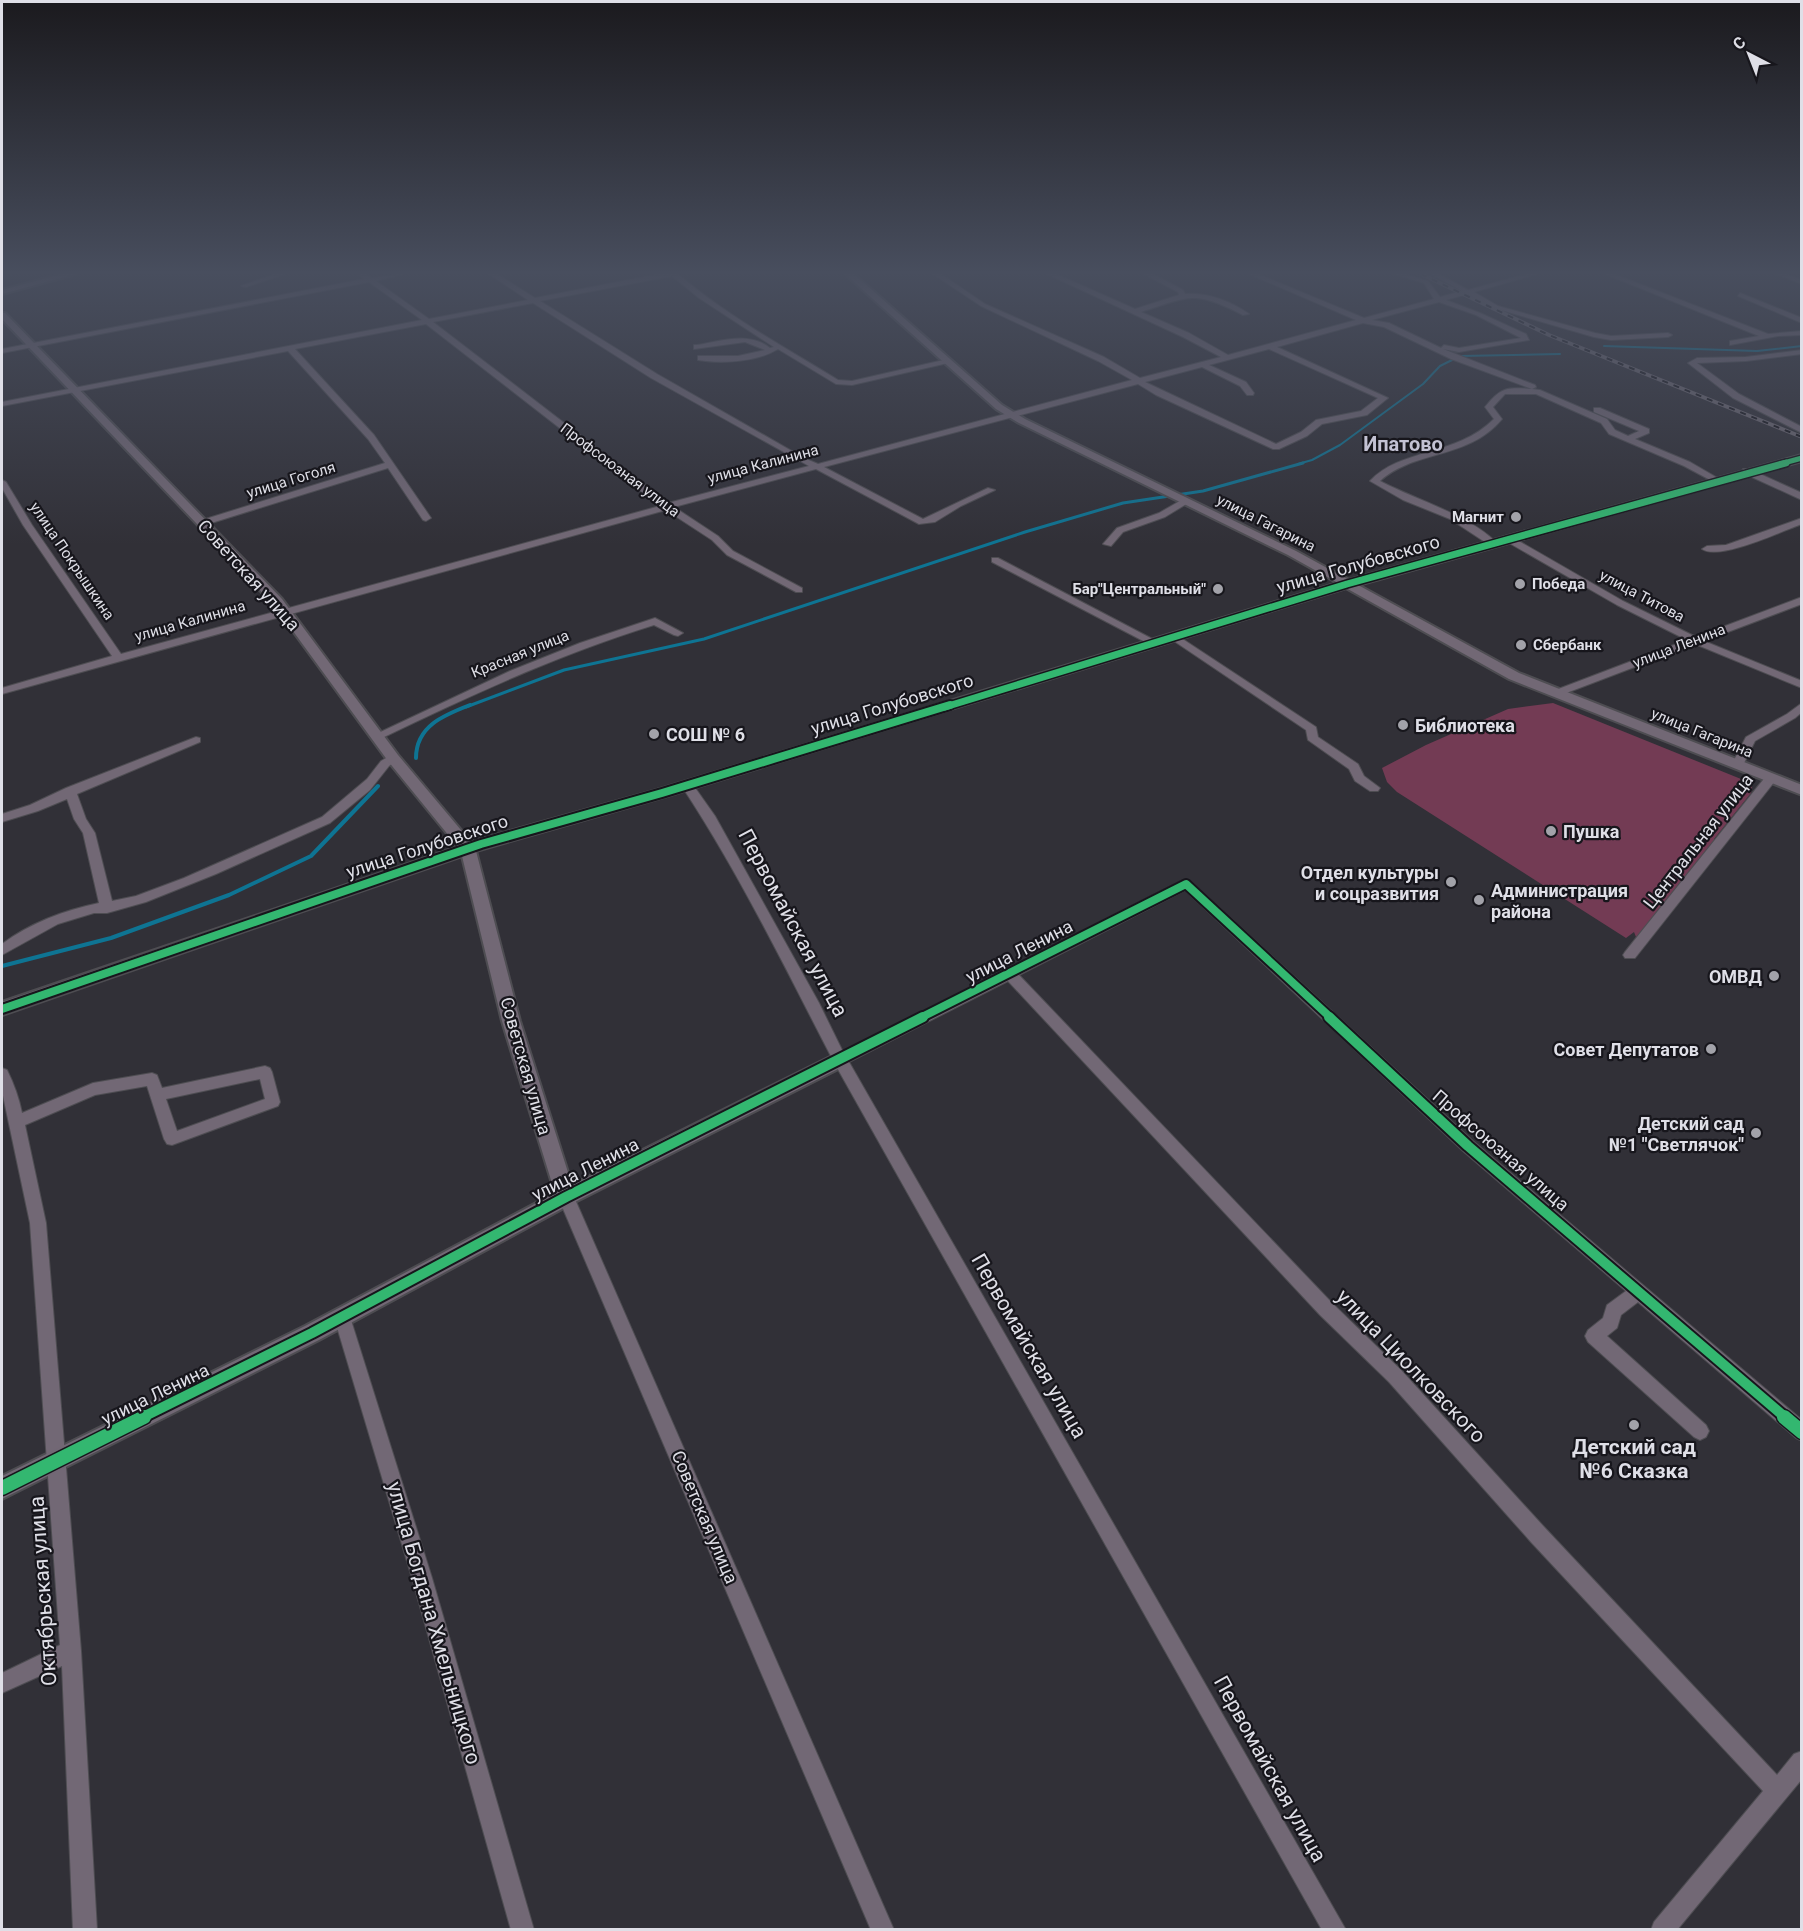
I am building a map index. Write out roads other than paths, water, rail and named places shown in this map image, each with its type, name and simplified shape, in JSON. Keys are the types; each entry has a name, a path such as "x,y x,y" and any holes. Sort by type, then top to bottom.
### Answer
{"street":[{"name":"Советская улица","path":"49,364 285,611 393,758 468,849 511,1021 566,1197 883,1929"},
{"path":"2,404 207,364"},
{"path":"305,364 371,437 426,518"},
{"name":"Профсоюзная улица","path":"482,364 666,506 714,538 730,552 799,590"},
{"path":"635,364 801,460 924,522 932,520 969,498 992,490"},
{"path":"802,364 840,383 931,364"},
{"name":"улица Гагарина","path":"949,364 1011,415 1292,553 1515,676 1802,790"},
{"path":"1109,364 1136,381 1276,447 1304,434 1318,422 1364,413 1384,398 1309,364"},
{"path":"1202,364 1243,384 1250,393"},
{"name":"улица Калинина","path":"2,691 666,506 1202,364"},
{"path":"1472,364 1531,387 1537,392"},
{"path":"1693,364 1736,396 1802,431"},
{"path":"1491,542 1453,517 1406,498 1374,481 1392,469 1450,450 1477,438 1498,418 1489,407 1502,392 1519,389 1537,392 1646,431 1628,439"},
{"path":"1587,406 1609,419 1612,432 1687,464 1717,480"},
{"name":"улица Голубовского","path":"2,1009 468,849 687,785 1347,584 1746,471 1802,458"},
{"name":"улица Гоголя","path":"201,523 388,465"},
{"path":"1746,471 1802,496"},
{"name":"улица Покрышкина","path":"2,482 28,525 118,658"},
{"path":"1108,544 1120,530 1162,515 1183,500"},
{"path":"1707,549 1727,548 1802,522"},
{"name":"улица Титова","path":"1507,538 1620,603 1694,640 1802,685"},
{"path":"995,560 1155,643"},
{"name":"улица Ленина","path":"1557,693 1802,600"},
{"name":"Красная улица","path":"378,736 488,683 557,654 621,631 656,621 678,633"},
{"path":"1175,637 1311,729 1312,738 1354,767 1359,778 1374,788"},
{"path":"1738,765 1750,739 1791,716 1802,706"},
{"path":"2,818 33,808 196,740"},
{"path":"2,950 24,934 105,901 129,903 195,880 326,820 340,806 373,781 384,763 393,758"},
{"name":"Центральная улица","path":"1630,955 1771,778"},
{"name":"Первомайская улица","path":"687,785 709,816 814,1007 840,1060 1335,1929"},
{"path":"70,791 80,819 89,833 105,901"},
{"name":"Профсоюзная улица","path":"1186,884 1468,1146 1802,1432"},
{"name":"улица Ленина","path":"2,1488 342,1317 566,1197 1186,884"},
{"name":"улица Циолковского","path":"1010,974 1326,1309 1395,1376 1538,1534 1778,1790"},
{"path":"16,1122 93,1089 152,1079 172,1139 273,1101 265,1072 159,1095"},
{"name":"Октябрьская улица","path":"2,1074 11,1095 38,1223 71,1652 85,1929"},
{"path":"1638,1292 1613,1311 1611,1322 1594,1336 1700,1431"},
{"name":"улица Богдана Хмельницкого","path":"342,1317 422,1578 523,1929"},
{"path":"2,1683 71,1652"},
{"path":"1662,1929 1802,1762"}],"waterway":[{"path":"1298,464 1312,460 1340,445 1423,384 1444,364"},
{"path":"466,707 564,670 704,639 1025,532 1123,503 1203,491 1303,463"},
{"path":"416,758 421,738 433,723 470,705"},
{"path":"2,966 111,938 229,895 311,856 378,786"}],"railway":[{"path":"1621,364 1802,437"}],"place":[{"name":"Магнит","path":"1516,517"},
{"name":"Победа","path":"1520,584"},
{"name":"Бар\"Центральный\"","path":"1218,589"},
{"name":"Сбербанк","path":"1521,645"},
{"name":"Библиотека","path":"1403,725"},
{"name":"СОШ № 6","path":"654,734"},
{"name":"Пушка","path":"1551,831"},
{"name":"Отдел культуры и соцразвития","path":"1451,882"},
{"name":"Администрация района","path":"1479,900"},
{"name":"ОМВД","path":"1774,976"},
{"name":"Совет Депутатов","path":"1711,1049"},
{"name":"Детский сад №1 \"Светлячок\"","path":"1756,1133"},
{"name":"Детский сад №6 Сказка","path":"1634,1425"}],"district":[{"name":"Ипатово","path":"1403,444"}]}
